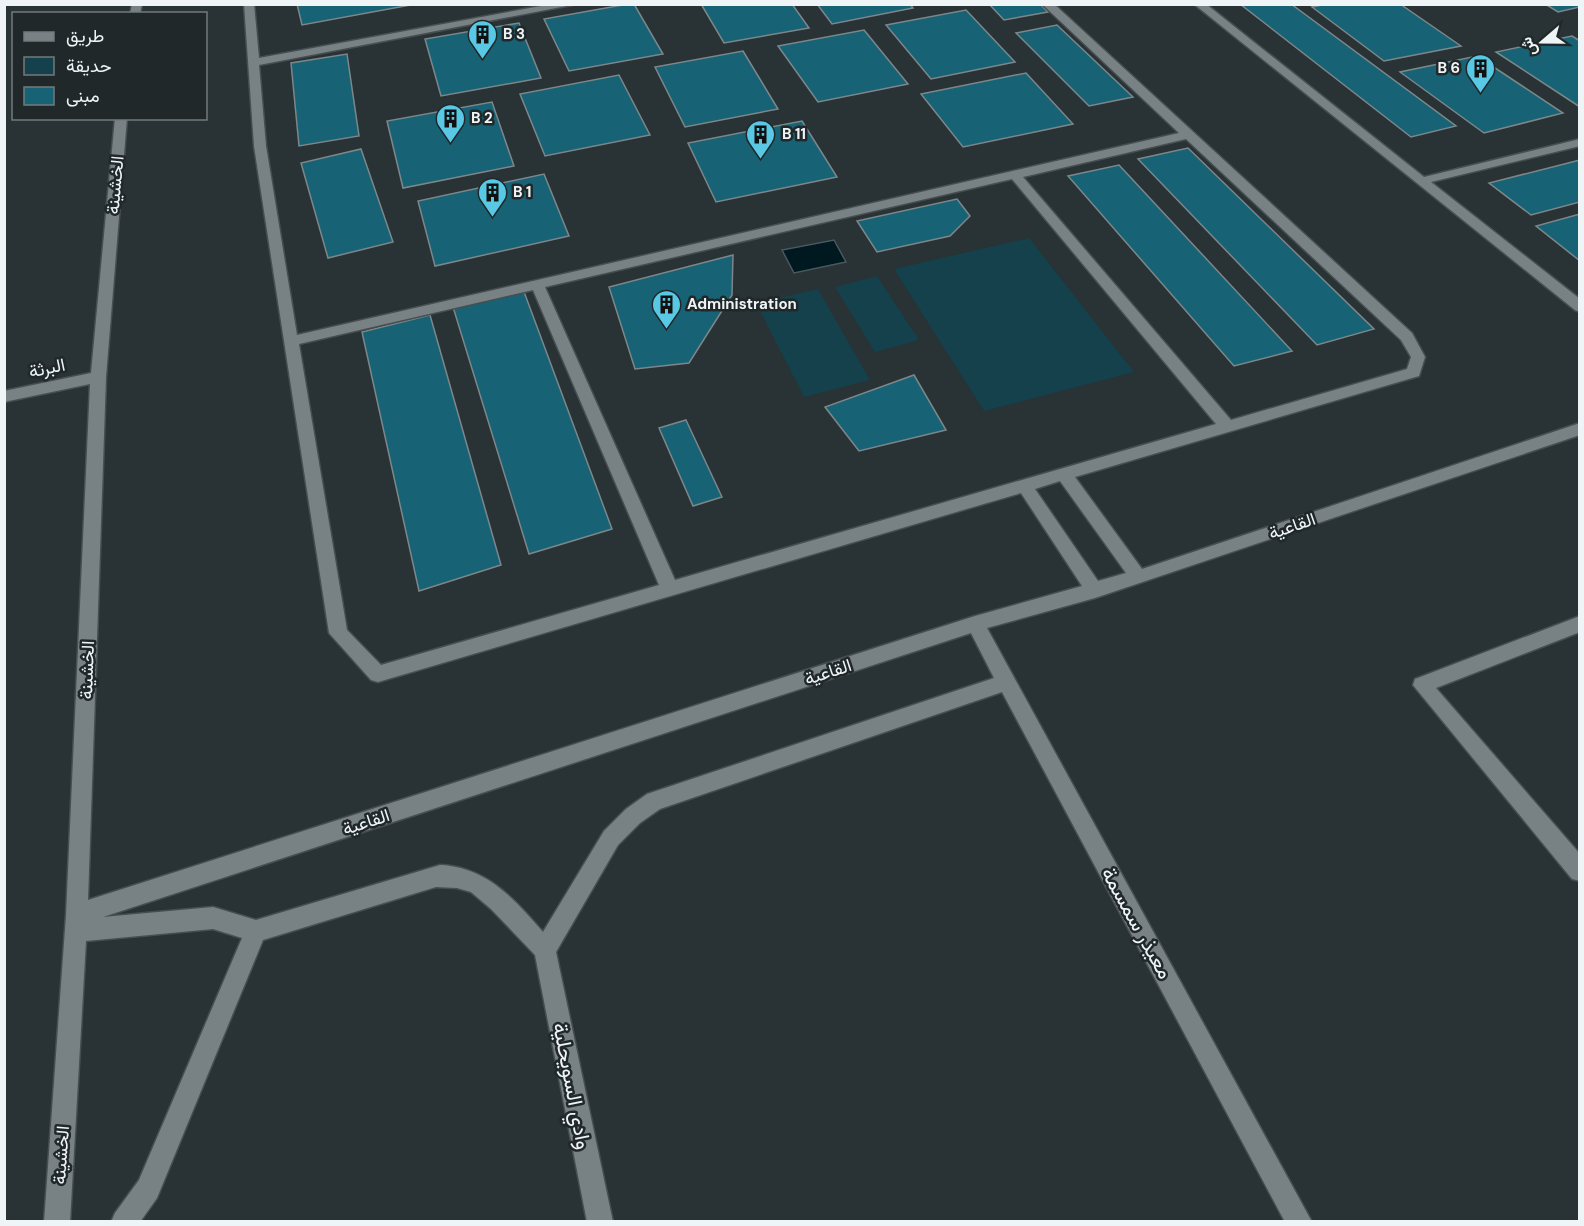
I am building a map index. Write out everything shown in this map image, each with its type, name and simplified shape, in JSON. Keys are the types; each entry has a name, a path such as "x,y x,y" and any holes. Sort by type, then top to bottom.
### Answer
{"street":[{"path":"249,4 260,146 338,633 378,674 1414,372 1419,357 1407,337 1047,4"},
{"path":"255,62 572,4"},
{"path":"1199,4 1580,307"},
{"name":"الخشينة","path":"57,1221 76,923 98,377 121,120"},
{"path":"291,341 1187,135"},
{"path":"1422,181 1580,142"},
{"path":"1015,175 1227,426"},
{"path":"537,284 670,589"},
{"name":"البرثة","path":"4,397 98,377"},
{"name":"القاعية","path":"76,923 975,624 1095,591 1580,429"},
{"path":"1064,474 1138,577"},
{"path":"1024,485 1095,591"},
{"name":"معيذر سمسمة","path":"975,624 1299,1221"},
{"path":"1580,624 1422,685 1580,871"},
{"path":"76,923 213,918 256,931 436,876 449,876 471,881 498,900 545,950 611,838 633,816 654,801 1006,682"},
{"path":"124,1221 148,1189 256,931"},
{"name":"وادي السويحلية","path":"545,950 600,1221"}],"green space":[{"path":"1029,238 1134,372 984,411 894,269"},
{"path":"877,276 919,340 875,352 835,287"},
{"path":"818,289 870,380 804,397 756,303"}],"shaded area":[{"path":"834,240 846,262 794,273 782,250"}],"building":[{"path":"297,4 416,4 302,25"},
{"path":"634,4 663,54 569,71 544,19"},
{"path":"701,4 792,4 809,28 724,43"},
{"path":"817,4 910,4 913,8 832,24"},
{"path":"989,4 1040,4 1048,12 1004,20"},
{"path":"1240,4 1291,4 1456,126 1411,137"},
{"path":"1327,4 1400,4 1461,46 1384,61 1312,7"},
{"path":"1545,4 1580,4 1580,7 1558,12"},
{"path":"966,10 1015,62 931,79 886,25"},
{"name":"B 3","path":"519,23 541,78 441,96 425,39"},
{"path":"1057,25 1133,97 1089,106 1016,33"},
{"path":"864,30 908,84 818,102 778,46"},
{"path":"1572,36 1580,41 1580,107 1496,52"},
{"path":"743,51 778,109 685,127 655,67"},
{"path":"347,54 359,136 299,146 291,63"},
{"name":"B 6","path":"1477,56 1563,113 1484,133 1400,72"},
{"path":"1026,73 1073,124 963,147 921,94"},
{"path":"619,75 650,135 545,156 520,94"},
{"name":"B 2","path":"492,102 514,166 403,188 387,121"},
{"name":"B 11","path":"802,121 837,177 716,202 688,143"},
{"path":"1188,148 1374,329 1317,345 1138,159"},
{"path":"361,149 393,242 328,258 301,163"},
{"path":"1580,160 1580,202 1531,215 1489,183"},
{"path":"1119,165 1292,351 1234,366 1068,176"},
{"name":"B 1","path":"544,174 569,236 435,266 418,201"},
{"path":"957,199 970,216 950,236 877,252 857,221"},
{"path":"1580,214 1580,261 1536,226"},
{"name":"Administration","path":"733,255 732,295 689,363 635,369 609,287"},
{"path":"523,289 612,529 529,554 453,307"},
{"path":"430,315 501,565 419,591 362,332"},
{"path":"914,375 946,430 859,451 825,407"},
{"path":"686,420 722,497 693,506 659,428"}],"place":[{"name":"B 3","path":"482,60"},
{"name":"B 6","path":"1481,94"},
{"name":"B 2","path":"450,144"},
{"name":"B 11","path":"761,160"},
{"name":"B 1","path":"492,218"},
{"name":"Administration","path":"666,330"}]}
